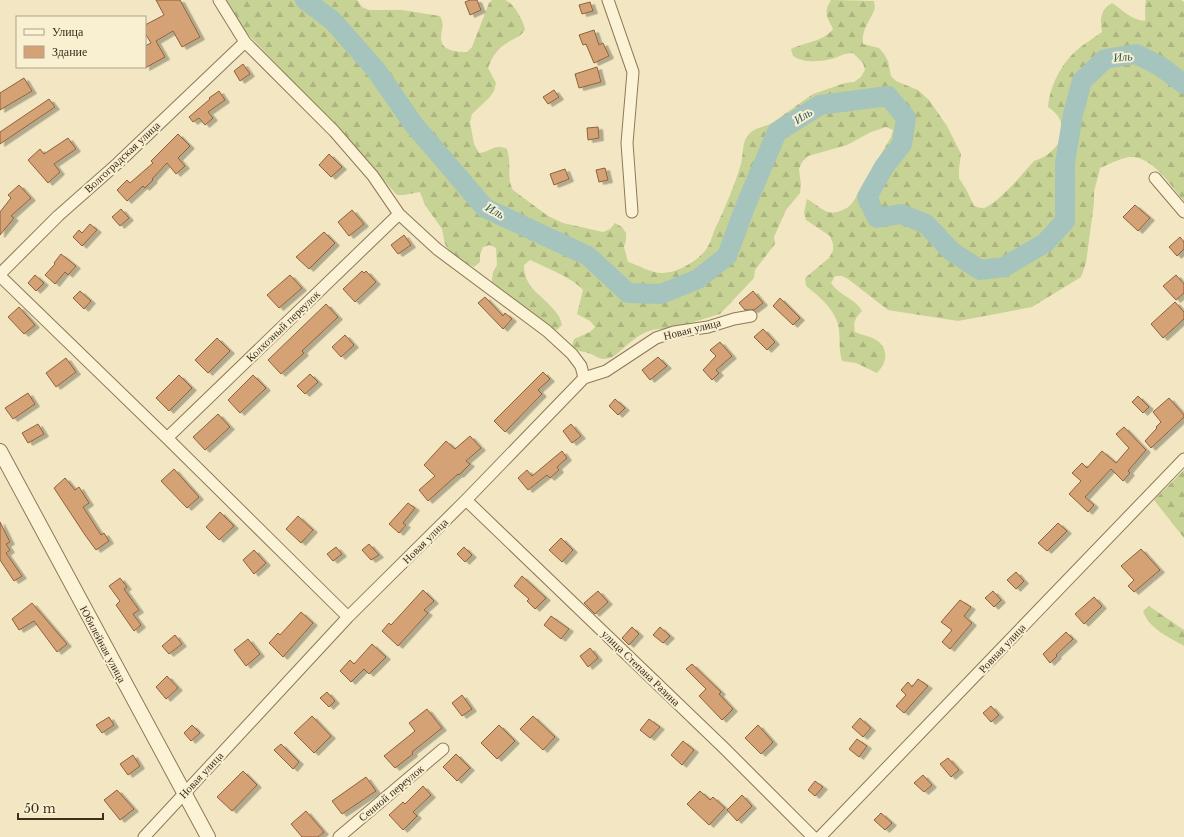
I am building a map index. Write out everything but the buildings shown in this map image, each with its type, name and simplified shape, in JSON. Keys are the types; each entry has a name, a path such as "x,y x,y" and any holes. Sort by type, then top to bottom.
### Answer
{"street":[{"path":"219,0 245,42 334,131 373,176 399,214 437,249 547,331 572,354 581,366 584,378"},
{"path":"608,0 634,72 627,143 632,212"},
{"name":"Волгоградская улица","path":"0,275 58,216 118,163 245,42"},
{"path":"1155,178 1184,212"},
{"name":"Колхозный переулок","path":"167,438 399,214"},
{"path":"0,275 348,618"},
{"name":"Новая улица","path":"144,837 348,618 466,500 584,378 606,371 656,338 674,332 708,327 734,319 751,316"},
{"name":"Юбилейная улица","path":"0,451 208,837"},
{"name":"Ровная улица","path":"820,837 1184,459"},
{"name":"улица Степана Разина","path":"466,500 724,748 813,837"},
{"name":"Сенной переулок","path":"339,837 443,749"}],"green space":[{"path":"226,0 357,0 362,7 369,10 402,10 440,16 443,25 441,38 444,46 450,50 467,52 472,47 489,3 492,0 505,0 512,5 518,13 525,30 520,36 506,43 499,49 488,68 496,83 494,91 489,98 472,114 470,122 474,144 479,153 496,147 503,147 507,149 510,180 513,190 548,216 563,223 603,232 610,229 615,223 622,227 626,233 624,247 628,262 658,273 668,273 686,266 707,249 726,205 741,164 744,143 747,136 755,129 772,123 813,94 845,83 854,82 861,77 865,70 863,63 853,53 821,61 806,61 793,56 791,49 824,37 833,29 827,15 827,8 831,0 874,1 875,8 863,34 863,44 879,48 888,61 891,76 896,81 918,90 929,100 947,126 961,154 959,178 974,206 983,208 989,206 1002,195 1034,161 1051,152 1057,145 1061,138 1062,130 1061,122 1056,114 1048,107 1051,91 1061,69 1071,56 1080,47 1102,32 1101,19 1105,9 1112,3 1131,17 1145,21 1146,0 1181,0 1184,2 1184,201 1167,180 1153,166 1145,161 1129,157 1100,168 1094,192 1094,203 1086,263 1081,277 1032,307 958,321 888,310 848,279 842,276 835,276 831,283 834,287 855,303 862,311 855,320 855,332 877,340 884,350 884,362 877,373 856,363 842,361 838,323 827,305 806,286 805,278 829,258 833,251 833,244 830,236 806,220 804,213 807,199 823,210 831,212 847,208 853,202 891,137 893,130 886,127 871,132 847,145 808,156 802,162 799,169 801,185 800,193 786,210 774,237 775,244 755,270 754,278 720,314 667,330 656,329 650,331 635,339 614,356 605,359 572,346 574,339 590,332 595,327 590,321 577,314 583,290 573,281 530,260 524,265 527,280 531,286 550,305 560,318 562,325 557,330 550,327 491,288 493,272 497,265 496,248 490,245 483,247 480,255 480,262 474,267 460,260 449,250 445,244 442,229 425,205 420,192 397,195 317,107 243,29"},
{"path":"1184,470 1184,538 1154,500"},
{"path":"1149,606 1184,630 1184,646 1160,632 1150,623 1143,611"}],"waterway":[{"name":"Иль","path":"305,0 333,21 376,70 414,125 485,208 588,256 628,293 661,294 698,279 727,256 745,207 777,132 820,105 888,96 906,118 902,144 884,167 867,197 877,218 901,214 926,224 951,251 980,270 1004,267 1045,243 1065,221 1065,163 1073,114 1082,81 1105,59 1136,54 1160,66 1184,84"}]}
